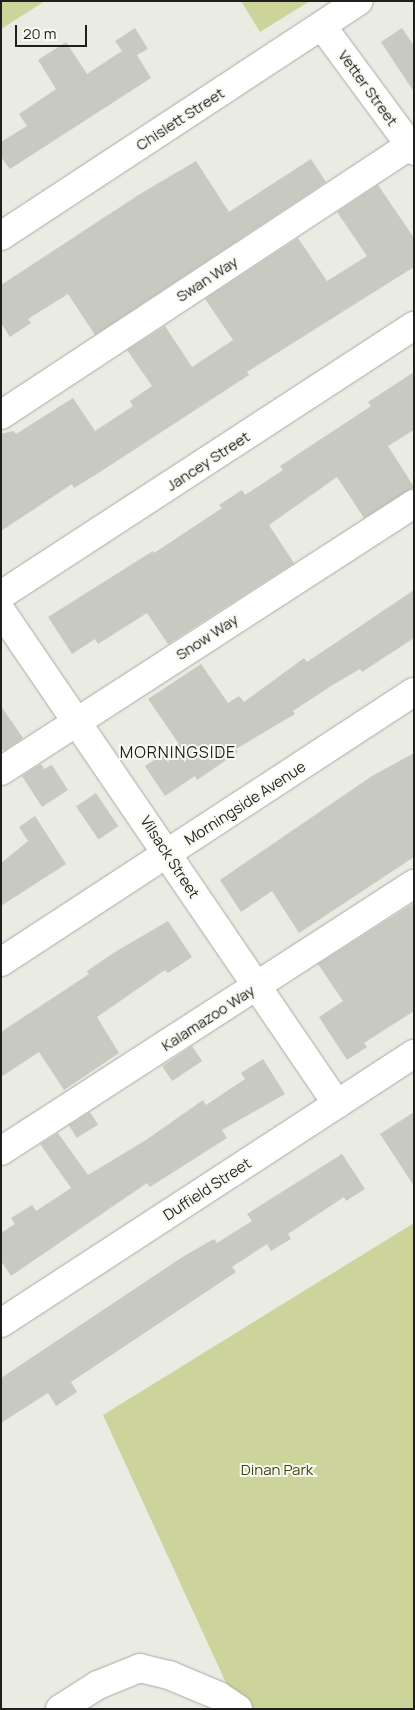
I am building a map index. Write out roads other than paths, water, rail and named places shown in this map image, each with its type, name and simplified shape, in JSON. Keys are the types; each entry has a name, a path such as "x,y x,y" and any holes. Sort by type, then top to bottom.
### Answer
{"street":[{"name":"Chislett Street","path":"1,236 359,1"},
{"name":"Vetter Street","path":"322,26 412,146"},
{"name":"Swan Way","path":"1,415 412,146"},
{"name":"Jancey Street","path":"1,595 414,326"},
{"name":"Snow Way","path":"1,771 414,504"},
{"name":"Vilsack Street","path":"1,611 169,853 255,987 337,1104"},
{"name":"Morningside Avenue","path":"1,962 414,692"},
{"name":"Kalamazoo Way","path":"1,1151 414,884"},
{"name":"Duffield Street","path":"1,1323 414,1054"},
{"path":"60,1709 98,1685 140,1668 169,1674 219,1696 238,1709"}],"district":[{"name":"MORNINGSIDE","path":"178,752"}],"park label":[{"name":"Dinan Park","path":"277,1470"}]}
